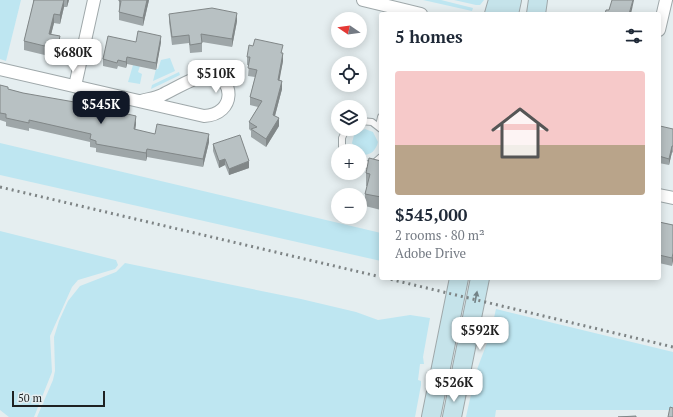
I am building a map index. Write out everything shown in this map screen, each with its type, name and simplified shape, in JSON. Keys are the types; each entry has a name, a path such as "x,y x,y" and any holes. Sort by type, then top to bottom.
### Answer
{"main road":[{"path":"495,12 498,0"},
{"path":"509,12 512,0"},
{"path":"521,12 522,0"},
{"path":"536,12 538,0"},
{"path":"441,417 440,410 433,408 459,280"},
{"path":"452,417 480,280"}],"street":[{"path":"75,86 94,0"},
{"path":"363,0 407,12"},
{"path":"661,25 668,6"},
{"path":"0,69 196,114 212,115 225,108 228,99 228,90 218,76 210,75 201,77 160,96 141,101"},
{"path":"661,195 673,198"}],"lane":[{"path":"367,122 372,122 379,127"},
{"path":"367,164 374,163 379,159"}],"shaded area":[{"path":"0,0 21,0 6,61 0,59"},
{"path":"423,0 441,0 473,8 472,11"},
{"path":"454,0 484,0 480,5 476,5"},
{"path":"170,58 175,71 153,81 156,69 158,69 161,60"},
{"path":"133,65 140,66 138,72 142,74 140,84 128,82"},
{"path":"179,72 180,75 151,89 152,85"},
{"path":"367,130 373,132 378,142 376,148 367,155 367,144 352,143 354,136 367,136"},
{"path":"0,143 331,221 331,224 343,224 379,233 379,261 0,175"},
{"path":"0,231 116,260 118,265 115,269 78,280 72,287 50,336 52,372 34,417 9,417 0,410"},
{"path":"125,263 301,299 356,312 378,320 410,315 430,318 423,357 424,364 420,364 418,380 421,381 421,385 415,417 37,417 53,380 55,371 54,337 68,301 80,286 116,272"},
{"path":"496,309 673,352 673,410 496,410 495,417 466,417 476,372 490,335"}],"building":[{"path":"34,0 64,0 60,15 54,14 49,34 60,36 57,49 24,41"},
{"path":"119,0 147,0 143,18 119,12 121,1"},
{"path":"612,0 633,0 630,12 606,12 606,10 609,10"},
{"path":"212,8 237,13 232,39 201,34 202,43 190,45 189,35 172,37 169,14"},
{"path":"138,31 161,36 156,63 127,57 126,62 118,60 117,63 103,59 108,36 136,42"},
{"path":"255,39 283,45 278,80 282,81 273,115 279,118 266,139 251,129 257,127 249,122 262,101 250,97 257,70 248,68 250,57 247,57 249,45 253,46"},
{"path":"0,85 23,93 80,103 136,116 134,129 155,134 157,124 209,134 203,159 147,149 146,153 96,144 96,141 90,139 91,134 29,120 29,123 6,118 6,114 0,113"},
{"path":"661,126 673,129 673,146 669,159 661,157"},
{"path":"240,135 249,161 229,169 225,159 219,161 213,144"},
{"path":"369,158 379,160 379,197 367,194 366,188 370,174 367,173"},
{"path":"661,222 673,225 672,258 661,255"},
{"path":"670,407 673,408 673,417 668,417"}],"railway":[{"path":"0,187 379,277"},
{"path":"393,280 673,347"}]}
